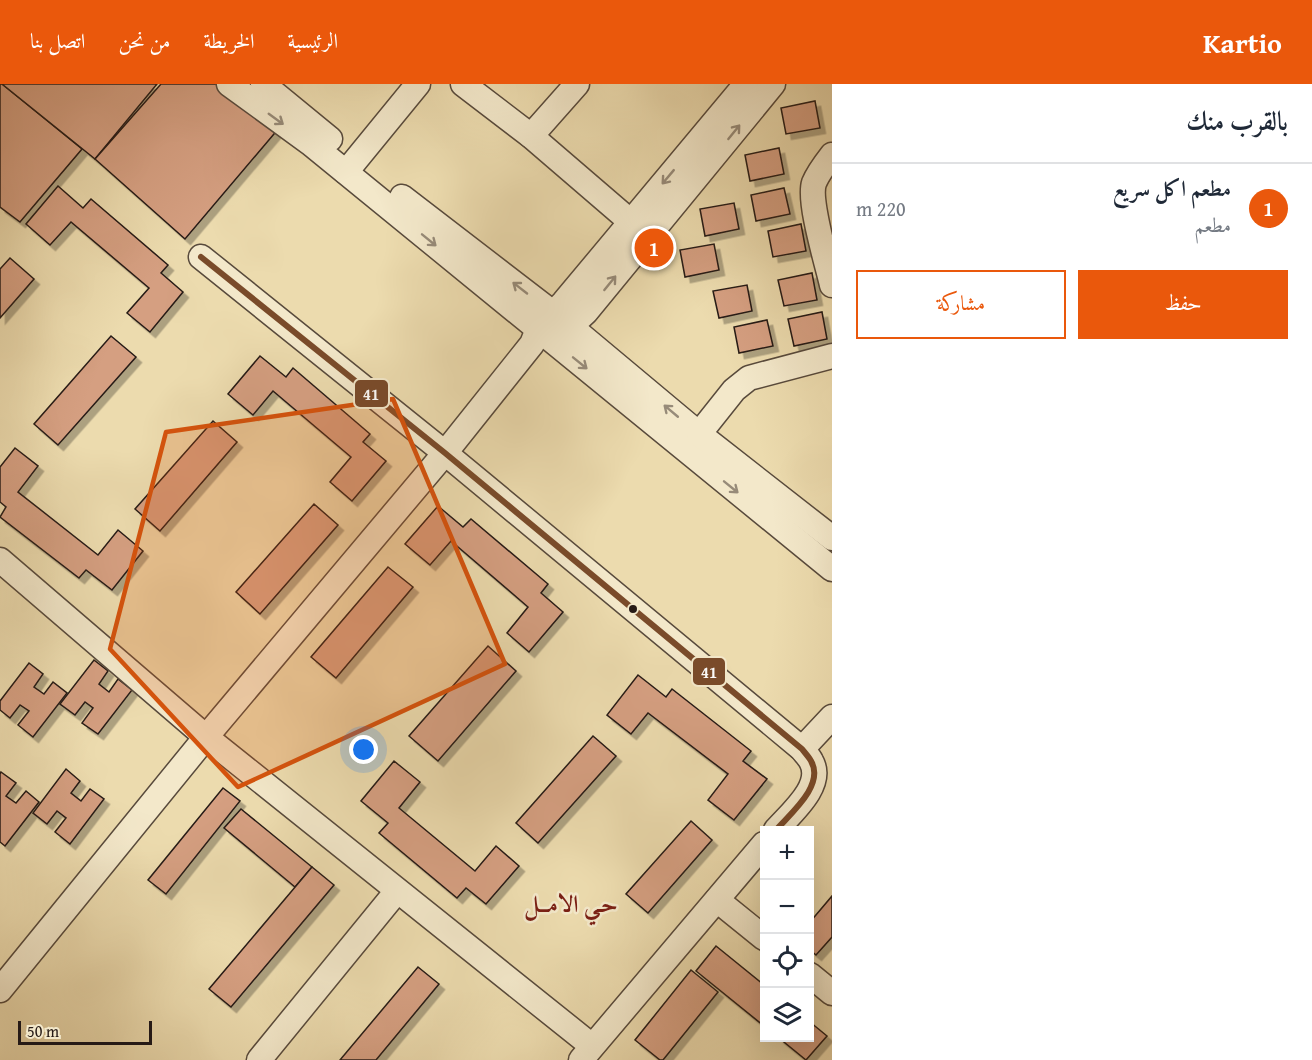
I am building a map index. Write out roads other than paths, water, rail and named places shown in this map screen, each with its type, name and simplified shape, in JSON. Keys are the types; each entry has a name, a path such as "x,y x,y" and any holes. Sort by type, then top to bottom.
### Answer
{"street":[{"path":"229,84 310,143 350,166"},
{"path":"263,84 350,166 832,569"},
{"path":"350,166 418,84"},
{"path":"463,84 531,136 631,222"},
{"path":"531,136 577,84"},
{"path":"0,990 206,737 549,331 564,302 746,84"},
{"path":"549,331 586,312 773,84"},
{"path":"832,155 821,170 814,184 813,193 814,207 832,285"},
{"path":"201,256 445,453 802,749 812,762 813,785 780,826"},
{"path":"549,331 699,434 832,538"},
{"path":"699,434 734,390 749,378 832,356"},
{"path":"0,560 206,737 397,891 586,1053 760,850"},
{"path":"802,749 832,717"},
{"path":"259,1060 397,891"},
{"path":"717,900 760,934"},
{"path":"814,978 832,993"}],"place":[{"name":"مطعم اكل سريع","path":"654,248"}],"district":[{"name":"حـي الامــل","path":"571,903"}]}
